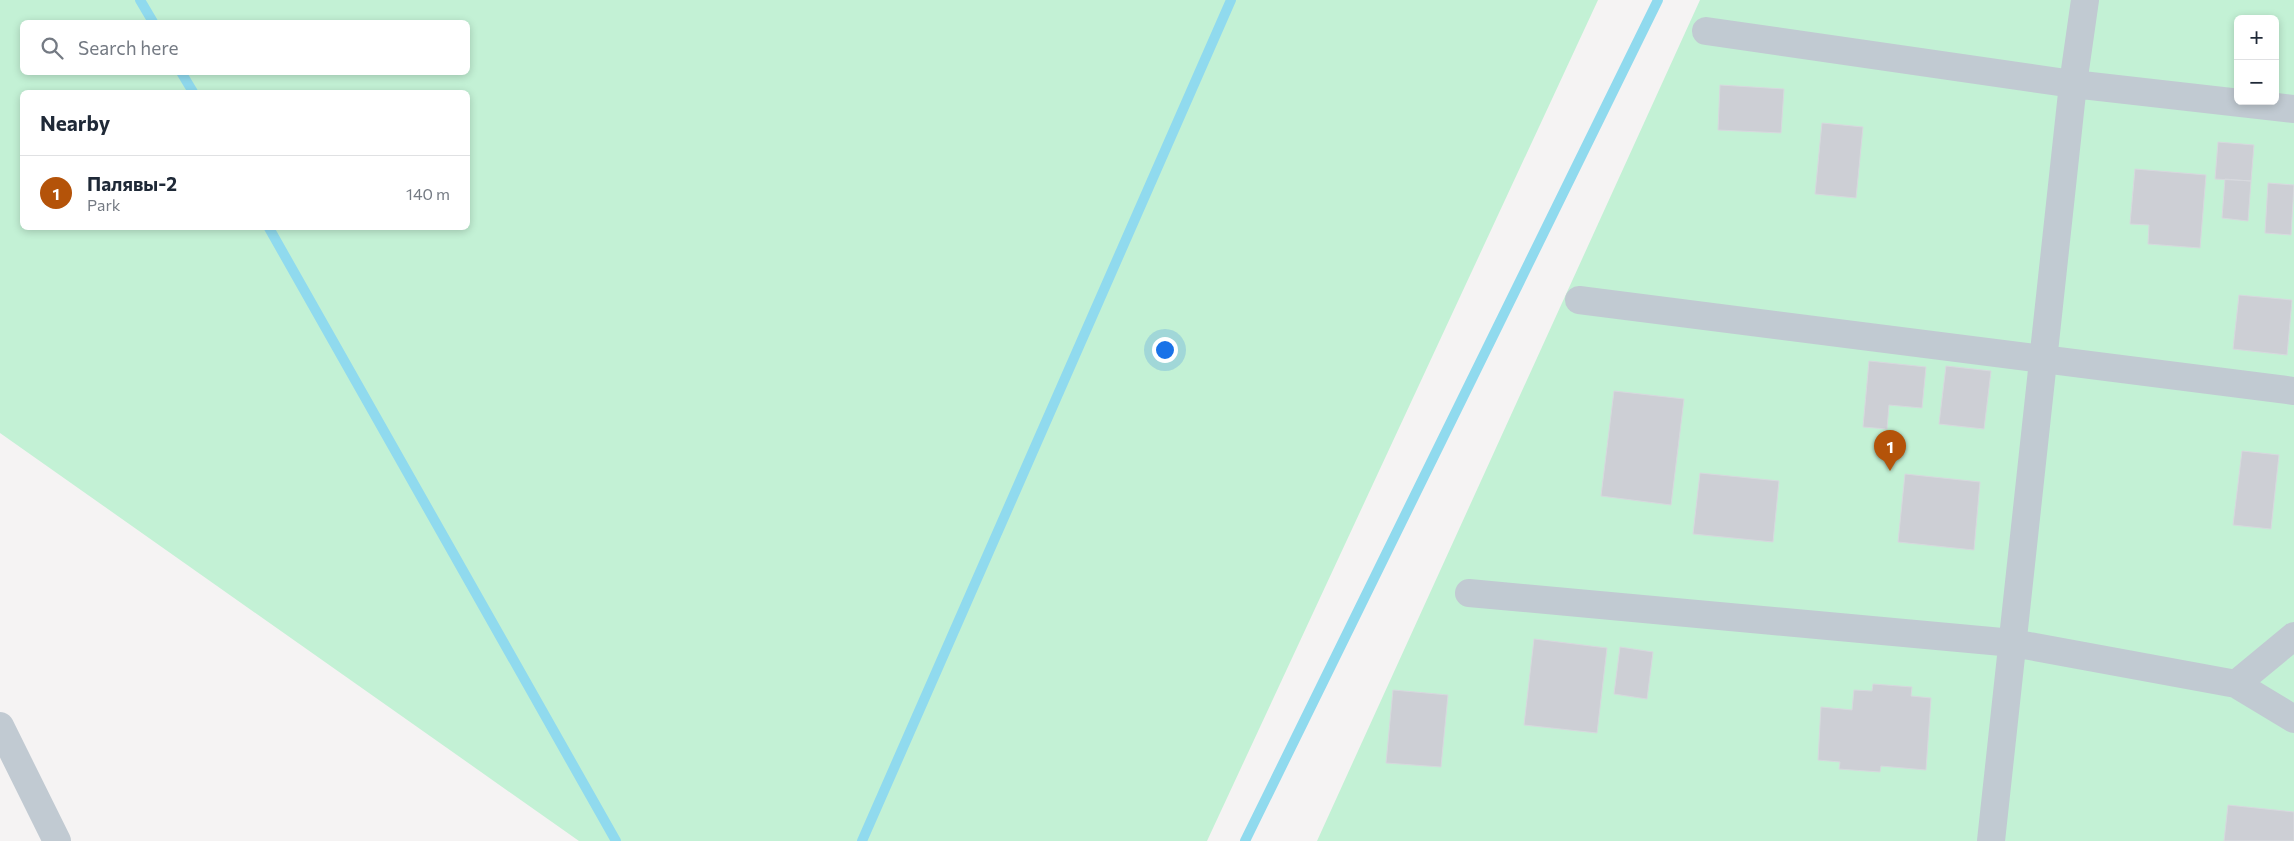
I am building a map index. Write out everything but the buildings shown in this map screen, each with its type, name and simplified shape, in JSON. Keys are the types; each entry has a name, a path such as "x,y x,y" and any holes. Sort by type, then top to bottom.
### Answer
{"street":[{"path":"1991,841 2073,84 2085,0"},
{"path":"1706,31 2073,84 2294,110"},
{"path":"1579,300 2043,361 2294,391"},
{"path":"1469,593 2013,643 2236,684 2294,719"},
{"path":"2236,684 2294,636"},
{"path":"0,726 57,841"}],"green space":[{"path":"0,0 1598,0 1207,841 579,841 0,433"},
{"path":"1700,0 2294,0 2294,841 1317,841"}],"waterway":[{"path":"140,0 152,20"},
{"path":"862,841 1231,0"},
{"path":"1245,841 1658,0"},
{"path":"183,75 192,90"},
{"path":"270,230 616,841"}],"place":[{"name":"Палявы-2","path":"1890,471"}]}
